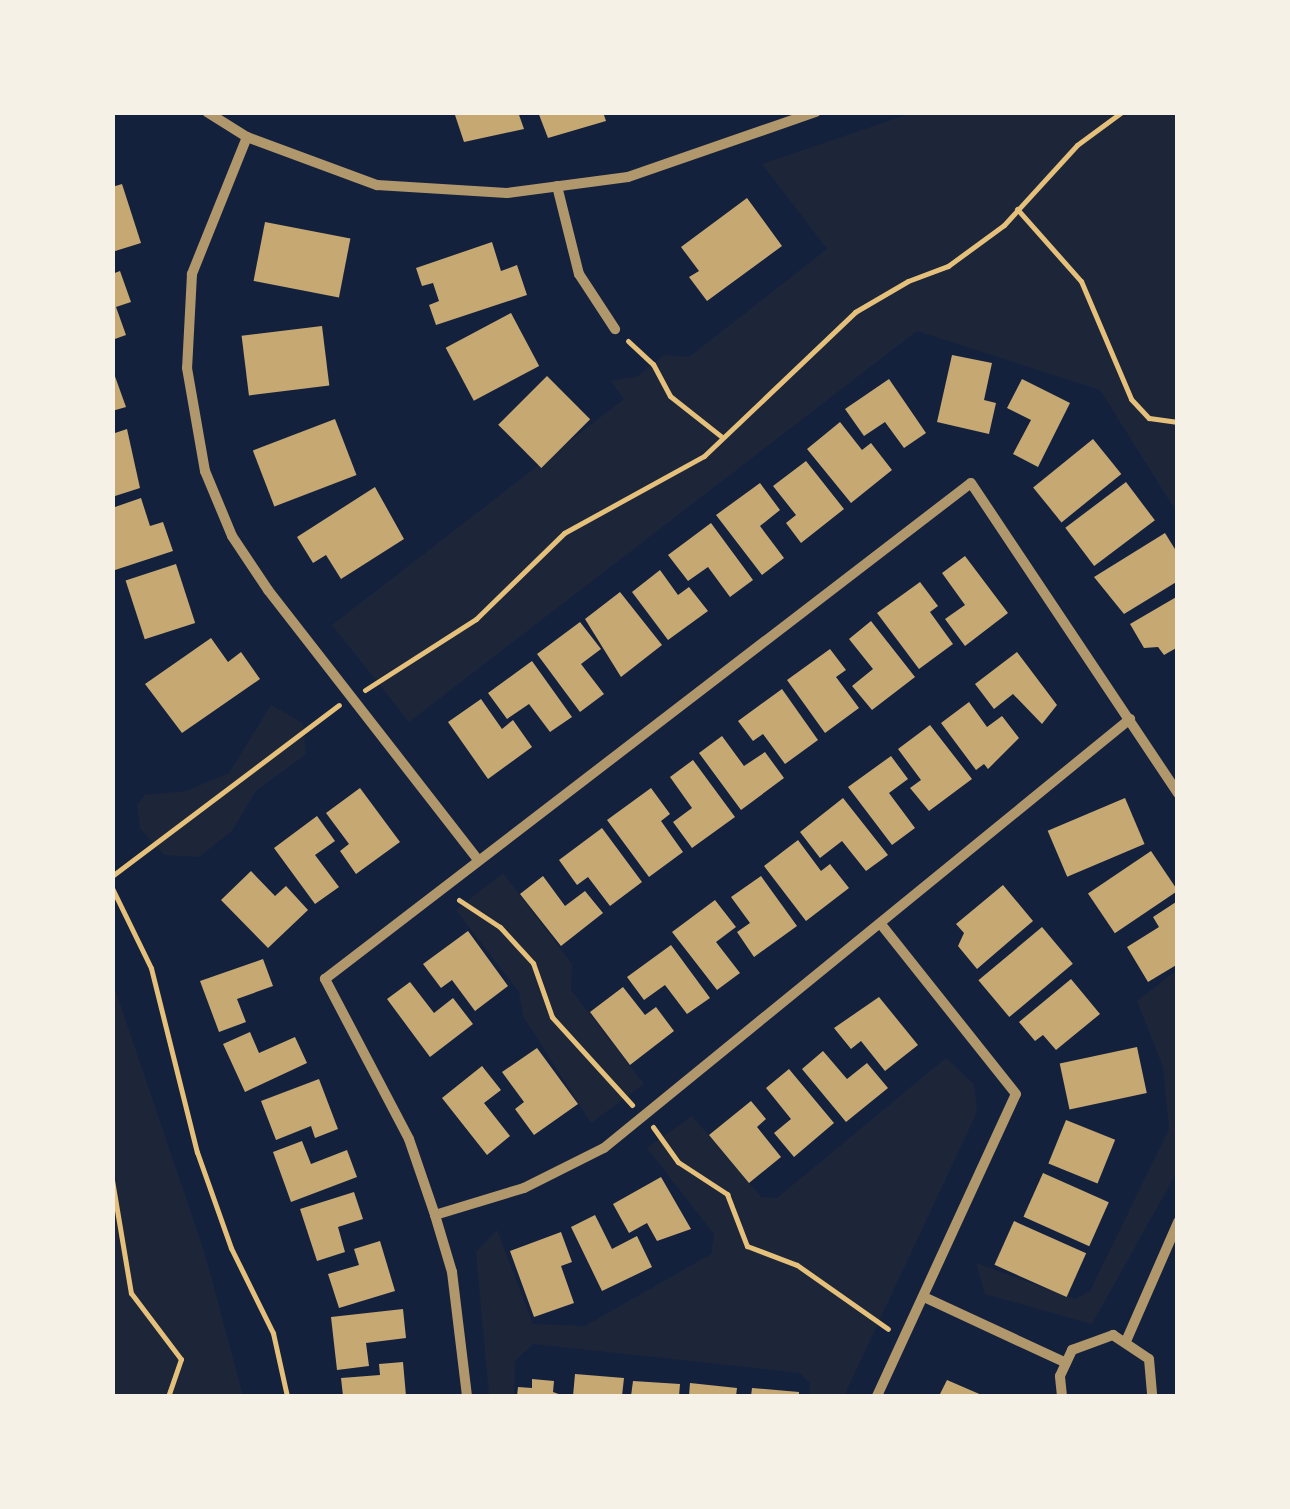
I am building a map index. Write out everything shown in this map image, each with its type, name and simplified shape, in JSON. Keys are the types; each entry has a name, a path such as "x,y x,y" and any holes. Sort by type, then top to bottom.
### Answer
{"street":[{"path":"207,112 247,136 378,185 507,193 628,177 816,112"},
{"path":"247,136 192,274 192,429 232,536 476,858"},
{"path":"557,186 579,274 615,329"},
{"path":"466,1396 452,1272 435,1215 409,1139 326,979 476,858 971,483 1178,793"},
{"path":"435,1215 524,1188 604,1148 1130,719"},
{"path":"877,1396 1016,1094 880,923"},
{"path":"1127,1338 1178,1222"},
{"path":"924,1297 1064,1362"},
{"path":"1062,1396 1064,1362 1098,1336 1127,1338 1149,1359 1152,1396"}],"path":[{"path":"112,876 353,698 476,619 564,533 704,456 756,413 799,361 855,312 948,266 1017,210 1078,144 1122,112"},
{"path":"1017,210 1081,281 1132,400 1149,418 1178,422"},
{"path":"615,329 653,364 670,396 722,438"},
{"path":"441,885 500,927 533,963 552,1017 645,1114 678,1162 727,1194 747,1246 797,1265 906,1337"},
{"path":"112,888 151,968 198,1152 231,1248 273,1333 287,1396"},
{"path":"112,1180 132,1294 181,1359 168,1396"}],"shaded area":[{"path":"912,113 1177,113 1177,513 1100,390 917,331 409,722 332,625 624,399 611,381 638,376 664,355 689,357 827,249 762,164"},
{"path":"271,705 303,723 306,754 256,791 232,831 199,857 164,855 140,828 137,805 145,795 186,791 229,773"},
{"path":"503,873 572,964 571,990 644,1084 591,1123 523,1016 519,992 456,910"},
{"path":"1177,970 1177,1172 1092,1324 985,1294 976,1263 1075,1299 1090,1291 1169,1129 1163,1067 1137,1001"},
{"path":"112,980 205,1254 243,1396 113,1396"},
{"path":"946,1058 974,1084 977,1112 844,1396 809,1396 810,1384 800,1373 533,1344 515,1361 514,1396 489,1396 476,1252 497,1230 533,1324 585,1326 711,1254 714,1234 647,1148 692,1116 761,1197 777,1198"}],"building":[{"path":"454,112 518,112 524,129 464,142"},
{"path":"538,112 603,112 606,121 548,138"},
{"path":"122,184 141,243 112,252 112,187"},
{"path":"747,198 782,246 707,301 689,277 699,271 681,247"},
{"path":"265,222 350,239 339,297 254,281"},
{"path":"492,242 501,271 517,265 527,295 436,325 429,305 439,301 433,283 422,286 416,268"},
{"path":"120,271 131,302 116,307 126,335 112,340 112,274"},
{"path":"511,313 539,366 474,401 446,348"},
{"path":"322,326 329,386 249,395 242,336"},
{"path":"952,355 992,363 984,400 996,403 989,434 937,422"},
{"path":"112,368 126,407 112,411"},
{"path":"547,376 590,419 541,468 498,425"},
{"path":"889,379 926,433 904,448 885,422 864,436 845,409"},
{"path":"1022,379 1070,403 1038,467 1013,454 1031,420 1007,408"},
{"path":"335,419 357,475 274,507 253,451"},
{"path":"840,422 862,450 871,443 892,470 851,503 807,449"},
{"path":"127,429 140,488 112,497 112,434"},
{"path":"1093,439 1121,474 1061,522 1033,487"},
{"path":"806,461 844,509 801,543 786,523 796,515 773,486"},
{"path":"1126,482 1155,520 1094,566 1065,528"},
{"path":"760,483 780,510 760,526 784,558 762,575 716,515"},
{"path":"375,487 404,539 341,579 326,555 313,563 297,537"},
{"path":"141,498 150,526 163,522 173,551 112,571 112,508"},
{"path":"711,523 753,580 730,597 708,567 688,581 668,555"},
{"path":"1165,533 1178,554 1178,581 1124,614 1094,577"},
{"path":"965,556 1008,613 965,646 945,619 965,605 942,573"},
{"path":"176,564 195,623 145,639 126,580"},
{"path":"660,570 678,595 689,587 708,611 668,640 632,592"},
{"path":"920,582 938,606 930,612 953,644 919,669 877,613"},
{"path":"620,592 662,645 621,677 585,619"},
{"path":"1178,596 1178,647 1164,655 1158,647 1144,648 1130,624"},
{"path":"871,621 915,677 872,710 852,686 873,669 849,639"},
{"path":"580,622 601,649 581,664 604,694 580,712 537,654"},
{"path":"211,638 228,662 241,652 260,679 182,733 145,684"},
{"path":"830,649 846,670 836,677 859,708 825,733 787,680"},
{"path":"1017,652 1057,705 1042,724 1013,694 994,709 975,684"},
{"path":"532,661 572,717 550,732 529,704 507,719 488,693"},
{"path":"782,689 818,740 785,764 763,734 753,741 738,721"},
{"path":"481,699 502,729 513,720 532,747 488,779 448,722"},
{"path":"969,702 987,727 1002,716 1019,738 988,769 984,764 976,770 941,723"},
{"path":"930,725 972,779 929,811 910,788 921,780 898,749"},
{"path":"722,736 744,766 765,752 784,778 741,810 699,753"},
{"path":"891,756 908,779 889,793 915,828 892,845 848,787"},
{"path":"693,760 735,817 692,848 673,822 692,808 670,777"},
{"path":"360,788 400,842 356,874 340,851 349,844 326,813"},
{"path":"651,788 670,814 661,821 683,852 649,877 607,820"},
{"path":"843,798 888,855 866,871 842,841 820,858 800,832"},
{"path":"1125,798 1145,844 1067,877 1048,831"},
{"path":"317,816 335,841 315,855 339,887 315,904 274,848"},
{"path":"602,828 642,882 610,906 588,877 577,885 559,860"},
{"path":"798,840 821,871 830,864 849,888 806,921 764,866"},
{"path":"1151,851 1178,891 1115,933 1088,893"},
{"path":"251,871 275,896 286,886 308,910 268,948 221,900"},
{"path":"543,876 565,906 585,891 603,913 561,946 520,894"},
{"path":"761,876 797,926 754,957 737,932 750,923 731,897"},
{"path":"1003,885 1033,921 977,969 958,946 964,933 956,924"},
{"path":"715,900 736,927 716,942 740,973 717,990 672,932"},
{"path":"1176,902 1178,964 1148,982 1127,947 1159,927 1153,917"},
{"path":"1042,927 1073,964 1009,1017 978,980"},
{"path":"468,931 508,986 475,1011 452,980 441,988 423,964"},
{"path":"671,945 710,998 687,1014 665,985 644,1000 627,977"},
{"path":"263,959 273,986 237,999 246,1022 219,1032 200,981"},
{"path":"1071,979 1100,1014 1056,1050 1043,1035 1035,1041 1019,1022"},
{"path":"410,982 434,1013 453,998 473,1024 430,1057 387,999"},
{"path":"623,987 645,1015 656,1007 674,1031 630,1065 590,1012"},
{"path":"879,997 918,1045 885,1071 861,1041 851,1049 834,1028"},
{"path":"250,1032 259,1053 295,1037 307,1063 245,1092 223,1044"},
{"path":"1137,1047 1147,1093 1069,1109 1060,1063"},
{"path":"537,1048 578,1104 534,1135 515,1109 524,1102 502,1072"},
{"path":"823,1051 847,1079 867,1063 888,1088 846,1122 802,1069"},
{"path":"482,1066 501,1090 484,1103 510,1136 487,1155 442,1098"},
{"path":"789,1069 834,1123 794,1157 774,1133 791,1119 766,1088"},
{"path":"319,1079 338,1129 315,1138 311,1126 276,1140 261,1101"},
{"path":"751,1101 766,1119 757,1127 781,1157 749,1183 709,1135"},
{"path":"1066,1120 1115,1140 1098,1183 1048,1164"},
{"path":"302,1141 311,1164 347,1150 357,1177 291,1202 273,1152"},
{"path":"1043,1173 1109,1202 1089,1246 1023,1217"},
{"path":"661,1177 691,1229 657,1241 647,1223 629,1233 613,1204"},
{"path":"354,1192 363,1219 338,1227 345,1252 317,1261 300,1209"},
{"path":"595,1215 612,1249 637,1236 652,1267 602,1291 571,1227"},
{"path":"1014,1221 1086,1253 1067,1297 994,1265"},
{"path":"561,1232 572,1262 561,1266 574,1303 534,1317 510,1251"},
{"path":"380,1241 395,1291 339,1308 328,1274 359,1265 354,1249"},
{"path":"403,1309 406,1338 366,1343 369,1366 337,1370 331,1317"},
{"path":"403,1362 406,1396 343,1396 341,1378 380,1375 379,1364"},
{"path":"575,1374 624,1378 622,1396 573,1396"},
{"path":"532,1379 554,1381 553,1392 564,1396 517,1396 518,1387 532,1388"},
{"path":"947,1380 984,1396 939,1396"},
{"path":"633,1381 680,1384 679,1396 631,1396"},
{"path":"690,1383 737,1388 736,1396 689,1396"},
{"path":"752,1388 799,1392 799,1396 751,1396"}]}
